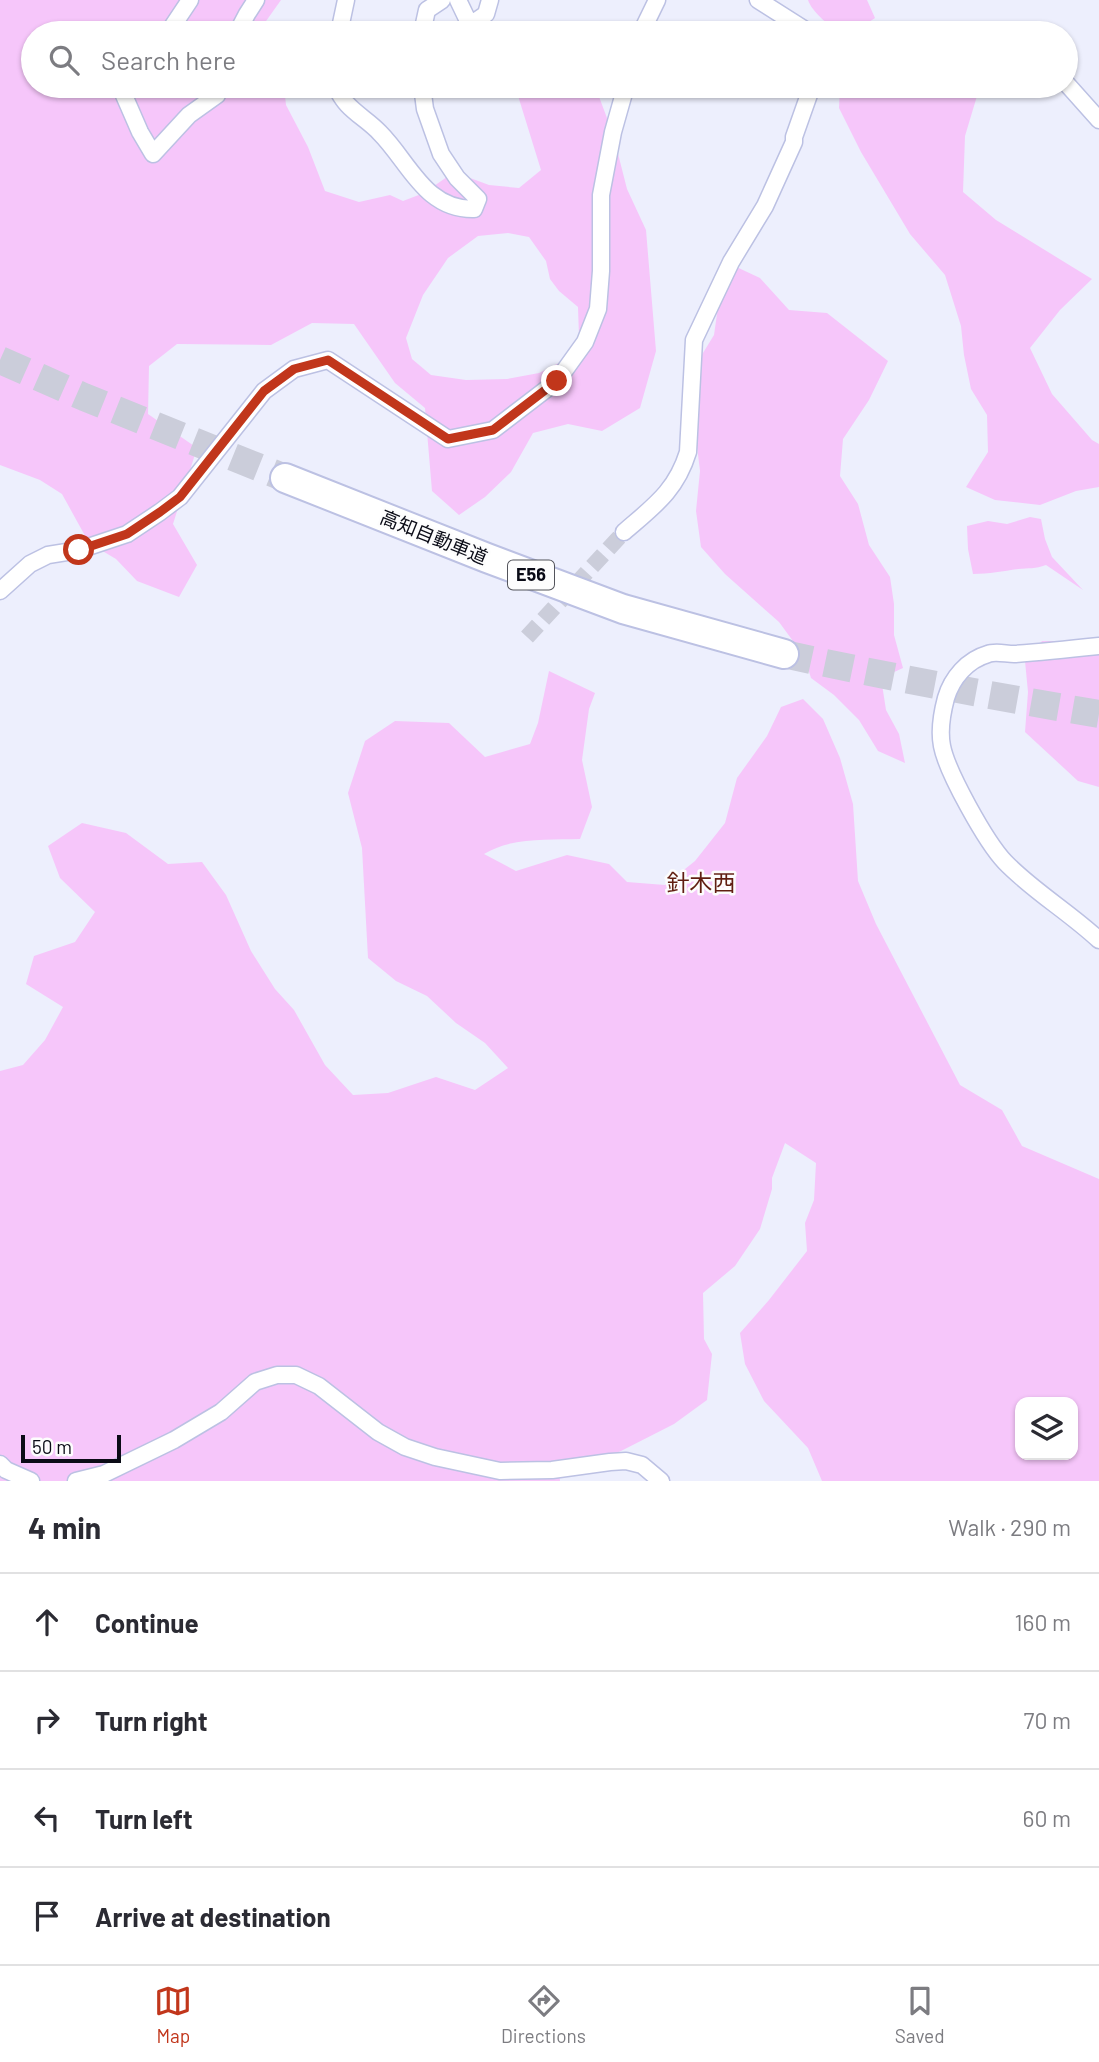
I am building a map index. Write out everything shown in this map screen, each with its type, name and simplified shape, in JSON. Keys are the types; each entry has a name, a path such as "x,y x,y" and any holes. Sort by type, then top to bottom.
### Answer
{"highway":[{"name":"高知自動車道","path":"285,478 623,609 784,654"}],"street":[{"path":"176,21 190,0"},
{"path":"243,21 256,0"},
{"path":"342,21 346,0"},
{"path":"425,21 427,10 442,0"},
{"path":"458,0 468,21"},
{"path":"476,21 486,14 490,0"},
{"path":"647,21 657,0"},
{"path":"758,0 791,21"},
{"path":"1078,96 1099,120"},
{"path":"125,98 153,154 188,115 214,98"},
{"path":"342,98 383,136 419,184 439,199 462,209 474,209 478,199 457,178 441,154 424,98"},
{"path":"0,591 30,564 48,555 79,550 127,534 180,497 264,391 294,369 328,360 448,439 493,430 557,381 585,342 598,309 601,195 623,98"},
{"path":"624,532 666,496 684,463 688,452 694,340 731,262 765,206 794,142 808,98"},
{"path":"1099,646 1011,654 989,653 962,668 948,693 942,712 941,743 945,758 972,812 999,854 1044,897 1099,940"},
{"path":"76,1481 104,1474 174,1440 221,1412 254,1382 277,1375 296,1375 319,1386 378,1432 405,1447 435,1457 500,1471 552,1470 626,1461 642,1465 661,1481"},
{"path":"0,1464 32,1481"}],"shaded area":[{"path":"0,0 281,0 266,21 21,21 21,98 285,98 325,191 359,202 390,195 403,201 424,193 454,172 489,185 519,188 541,170 519,98 600,98 613,134 627,189 646,230 656,351 640,408 602,431 568,424 533,433 511,472 485,497 459,515 432,491 425,408 395,383 354,324 312,323 271,345 177,344 149,366 148,414 197,448 173,524 197,565 179,597 137,581 116,559 89,543 62,494 40,480 0,465","holes":["508,233 529,237 546,261 550,279 559,291 578,307 579,336 563,361 539,373 507,379 466,380 431,375 412,359 406,338 423,295 448,258 478,236"]},
{"path":"808,0 867,0 875,18 870,21 825,21"},
{"path":"839,98 976,98 965,136 963,192 996,220 1092,279 1060,310 1030,348 1052,394 1092,440 1099,444 1099,487 1076,491 1040,505 995,500 966,487 988,452 987,415 971,389 961,326 945,275 910,234 861,152 839,108"},
{"path":"730,264 760,278 789,310 827,313 888,361 869,400 843,439 840,476 858,504 869,545 890,577 894,604 894,635 903,668 881,678 886,710 899,734 905,763 878,751 859,720 834,695 811,678 804,656 779,622 725,574 701,547 696,511 700,471 693,413 695,366 714,335 719,300"},
{"path":"1030,517 1041,519 1052,557 1083,590 1046,565 973,574 967,526 988,521 1007,524"},
{"path":"1042,641 1084,641 1099,653 1099,787 1078,781 1025,732 1028,692 1025,661"},
{"path":"549,671 595,693 589,709 582,760 592,807 580,839 518,842 484,854 516,871 567,855 609,864 627,882 665,885 695,861 725,823 737,778 767,736 781,707 803,699 823,719 840,758 853,804 858,881 876,924 960,1085 1002,1110 1022,1146 1099,1179 1099,1481 822,1481 808,1448 764,1401 745,1364 740,1333 807,1251 805,1223 814,1200 816,1163 785,1143 772,1178 772,1189 760,1229 735,1266 703,1293 704,1339 712,1354 707,1400 674,1424 621,1451 559,1473 560,1481 0,1481 0,1071 23,1065 45,1040 63,1007 26,984 34,956 75,942 95,912 60,878 48,846 82,823 126,833 168,864 202,862 226,895 251,951 275,989 294,1010 325,1065 353,1095 388,1093 436,1077 475,1090 508,1068 485,1043 456,1023 427,996 396,981 368,958 362,848 348,793 365,741 395,721 449,723 485,757 530,744 538,723"}],"tunnel":[{"path":"0,360 285,478"},
{"path":"527,637 624,532"},
{"path":"784,654 862,671 1099,714"}],"district":[{"name":"針木西","path":"701,883"}],"route":[{"path":"79,550 127,534 180,497 264,391 294,369 328,360 448,439 493,430 557,381"}]}
